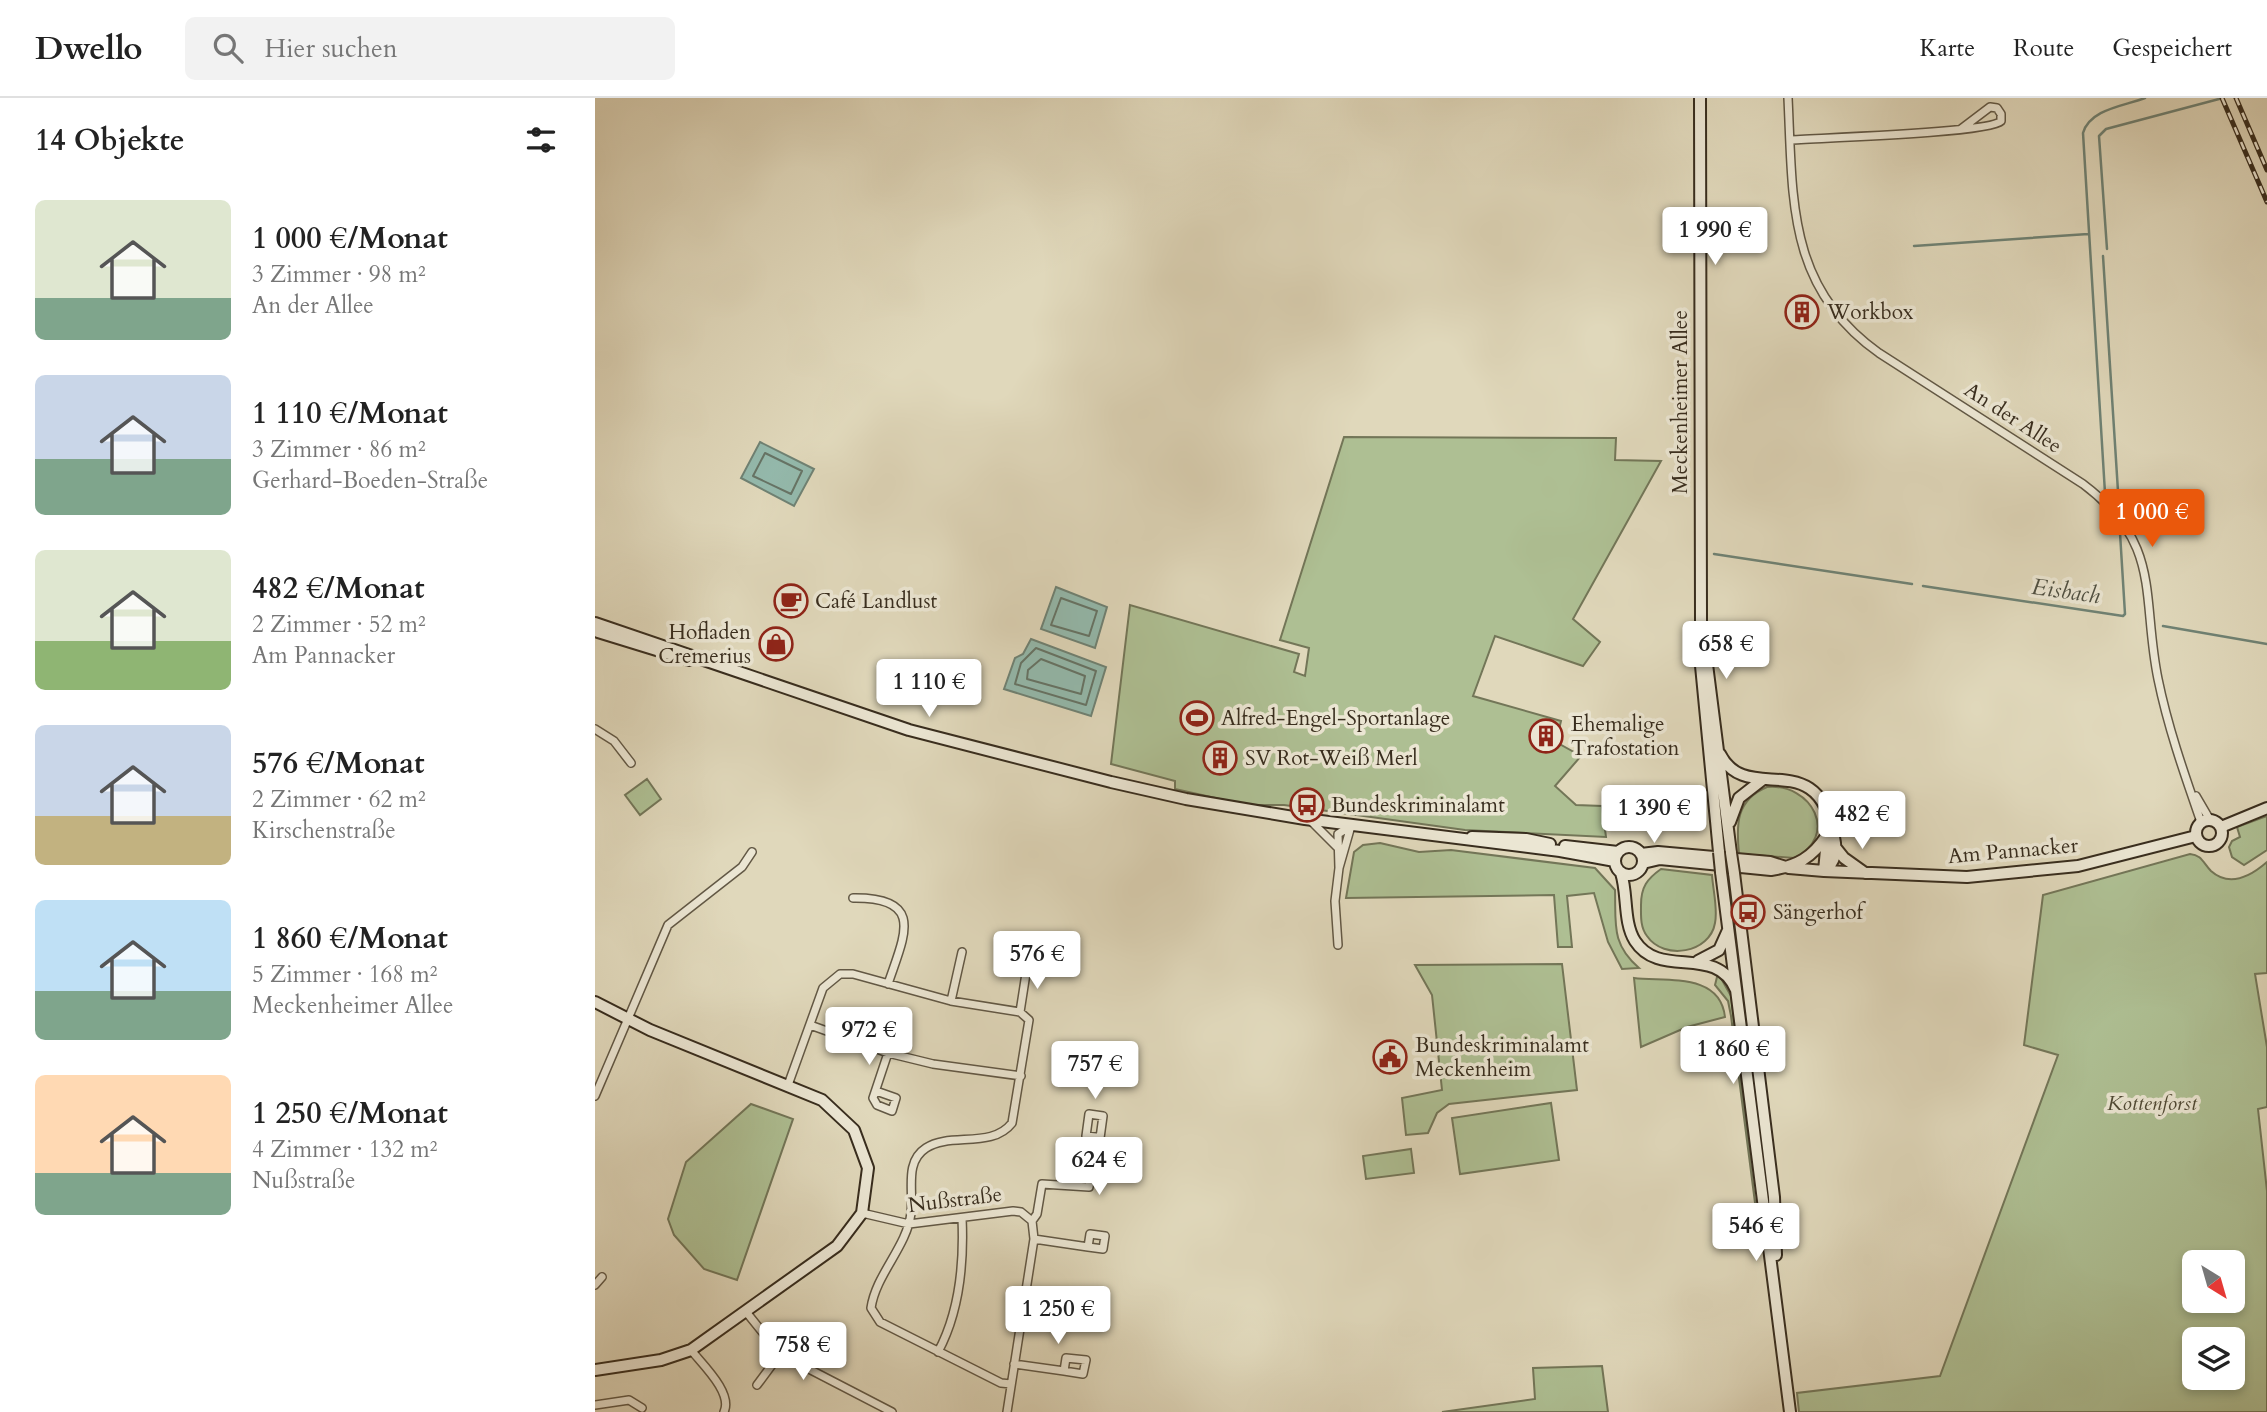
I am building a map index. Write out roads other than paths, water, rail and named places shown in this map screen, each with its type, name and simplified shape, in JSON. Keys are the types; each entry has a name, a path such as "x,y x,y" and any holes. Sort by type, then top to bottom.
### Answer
{"main road":[{"name":"Meckenheimer Allee","path":"1700,98 1701,680 1721,872 1772,1235"},
{"name":"Meckenheimer Allee","path":"1701,622 1706,638 1734,873 1790,1412"},
{"path":"595,623 674,648 713,666"},
{"path":"595,631 675,657 713,666 909,730 1033,764 1186,799 1351,826 1462,838 1526,839 1617,857 1629,906 1630,930 1642,948 1663,961 1694,962 1718,968 1738,995"},
{"path":"1717,746 1734,773 1762,780 1782,778 1800,783 1815,793 1826,811 1836,848 1844,858 1868,874"},
{"path":"1731,848 1733,808 1746,790 1762,780"},
{"path":"2221,827 2221,839 2213,845 2200,843 2196,836 2205,821 2221,827 2267,808"},
{"path":"1824,871 1826,811"},
{"path":"1789,867 1811,856 1827,835"},
{"name":"Am Pannacker","path":"1617,857 1634,848 1642,859 1771,870 1789,867 1948,878 2024,874 2128,855 2196,836"},
{"path":"1824,871 1833,863 1836,848"},
{"path":"1629,906 1642,859"},
{"path":"1621,873 1636,873"},
{"path":"1694,962 1710,958 1720,950 1729,927"},
{"path":"595,1002 625,1019 788,1085 835,1109 854,1130 868,1168 862,1213 837,1247 691,1350 661,1360 595,1370"}],"street":[{"name":"An der Allee","path":"1788,98 1798,237 1818,291 1840,320 1879,353 2083,484 2112,510 2127,529 2148,583 2155,662 2166,715 2205,821"},
{"path":"1790,140 1995,127 2001,121 2001,114 1997,108 1990,107 1961,129"},
{"path":"595,729 614,741 631,763"},
{"path":"1310,820 1337,847"},
{"path":"1339,868 1339,833 1351,826"},
{"path":"1338,945 1334,907 1339,868 1351,826"},
{"path":"595,1096 625,1019 668,925 742,867 752,852"},
{"path":"853,898 874,898 896,906 904,914 905,929 888,984"},
{"path":"951,1001 962,951"},
{"path":"1020,1012 1027,967"},
{"path":"788,1085 823,988 833,976 846,973 951,1001 1020,1012 1029,1020 1015,1115 1005,1130 998,1134 928,1146 916,1157 912,1172 909,1224 872,1301 871,1312 880,1322 938,1352 1001,1383 1011,1384"},
{"path":"810,1025 888,1053 933,1064 1021,1076"},
{"path":"876,1091 888,1053"},
{"path":"1007,1412 1034,1239 1032,1222 1037,1214 1042,1184 1089,1187 1096,1137"},
{"name":"Nußstraße","path":"862,1213 909,1224 1013,1211 1021,1212 1032,1222"},
{"path":"938,1352 952,1324 963,1242 962,1218"},
{"path":"1034,1239 1088,1247"},
{"path":"595,1285 602,1277"},
{"path":"1024,1300 1075,1308"},
{"path":"747,1312 780,1354 892,1412"},
{"path":"691,1350 724,1394 727,1403 724,1412"},
{"path":"757,1385 780,1354"},
{"path":"1014,1364 1064,1371"},
{"path":"595,1405 629,1400 642,1408"},
{"path":"870,1412 874,1403"}],"water":[{"path":"760,442 814,469 794,506 741,478"},
{"path":"1056,587 1107,607 1095,648 1041,629"},
{"path":"1031,639 1106,667 1091,716 1004,689 1015,658 1023,654"}],"waterway":[{"path":"2105,493 2083,133 2087,125 2100,113 2145,98"},
{"name":"Eisbach","path":"2107,249 2099,136 2106,129 2219,99"},
{"path":"1914,246 2088,234"},
{"name":"Eisbach","path":"2103,256 2119,507"},
{"name":"Eisbach","path":"1923,586 2123,616 2120,533"},
{"name":"Eisbach","path":"1714,554 1912,584"},
{"path":"2163,626 2267,644"}],"railway":[{"path":"2222,98 2267,202"},
{"path":"2236,98 2267,170"}],"place":[{"name":"Workbox","path":"1802,312"},
{"name":"Café Landlust","path":"791,601"},
{"name":"Hofladen Cremerius","path":"776,644"},
{"name":"Alfred-Engel-Sportanlage","path":"1197,718"},
{"name":"Ehemalige Trafostation","path":"1546,736"},
{"name":"SV Rot-Weiß Merl","path":"1220,758"},
{"name":"Bundeskriminalamt","path":"1307,805"},
{"name":"Sängerhof","path":"1748,912"},
{"name":"Bundeskriminalamt Meckenheim","path":"1390,1057"}],"park label":[{"name":"Kottenforst","path":"2152,1103"}]}
